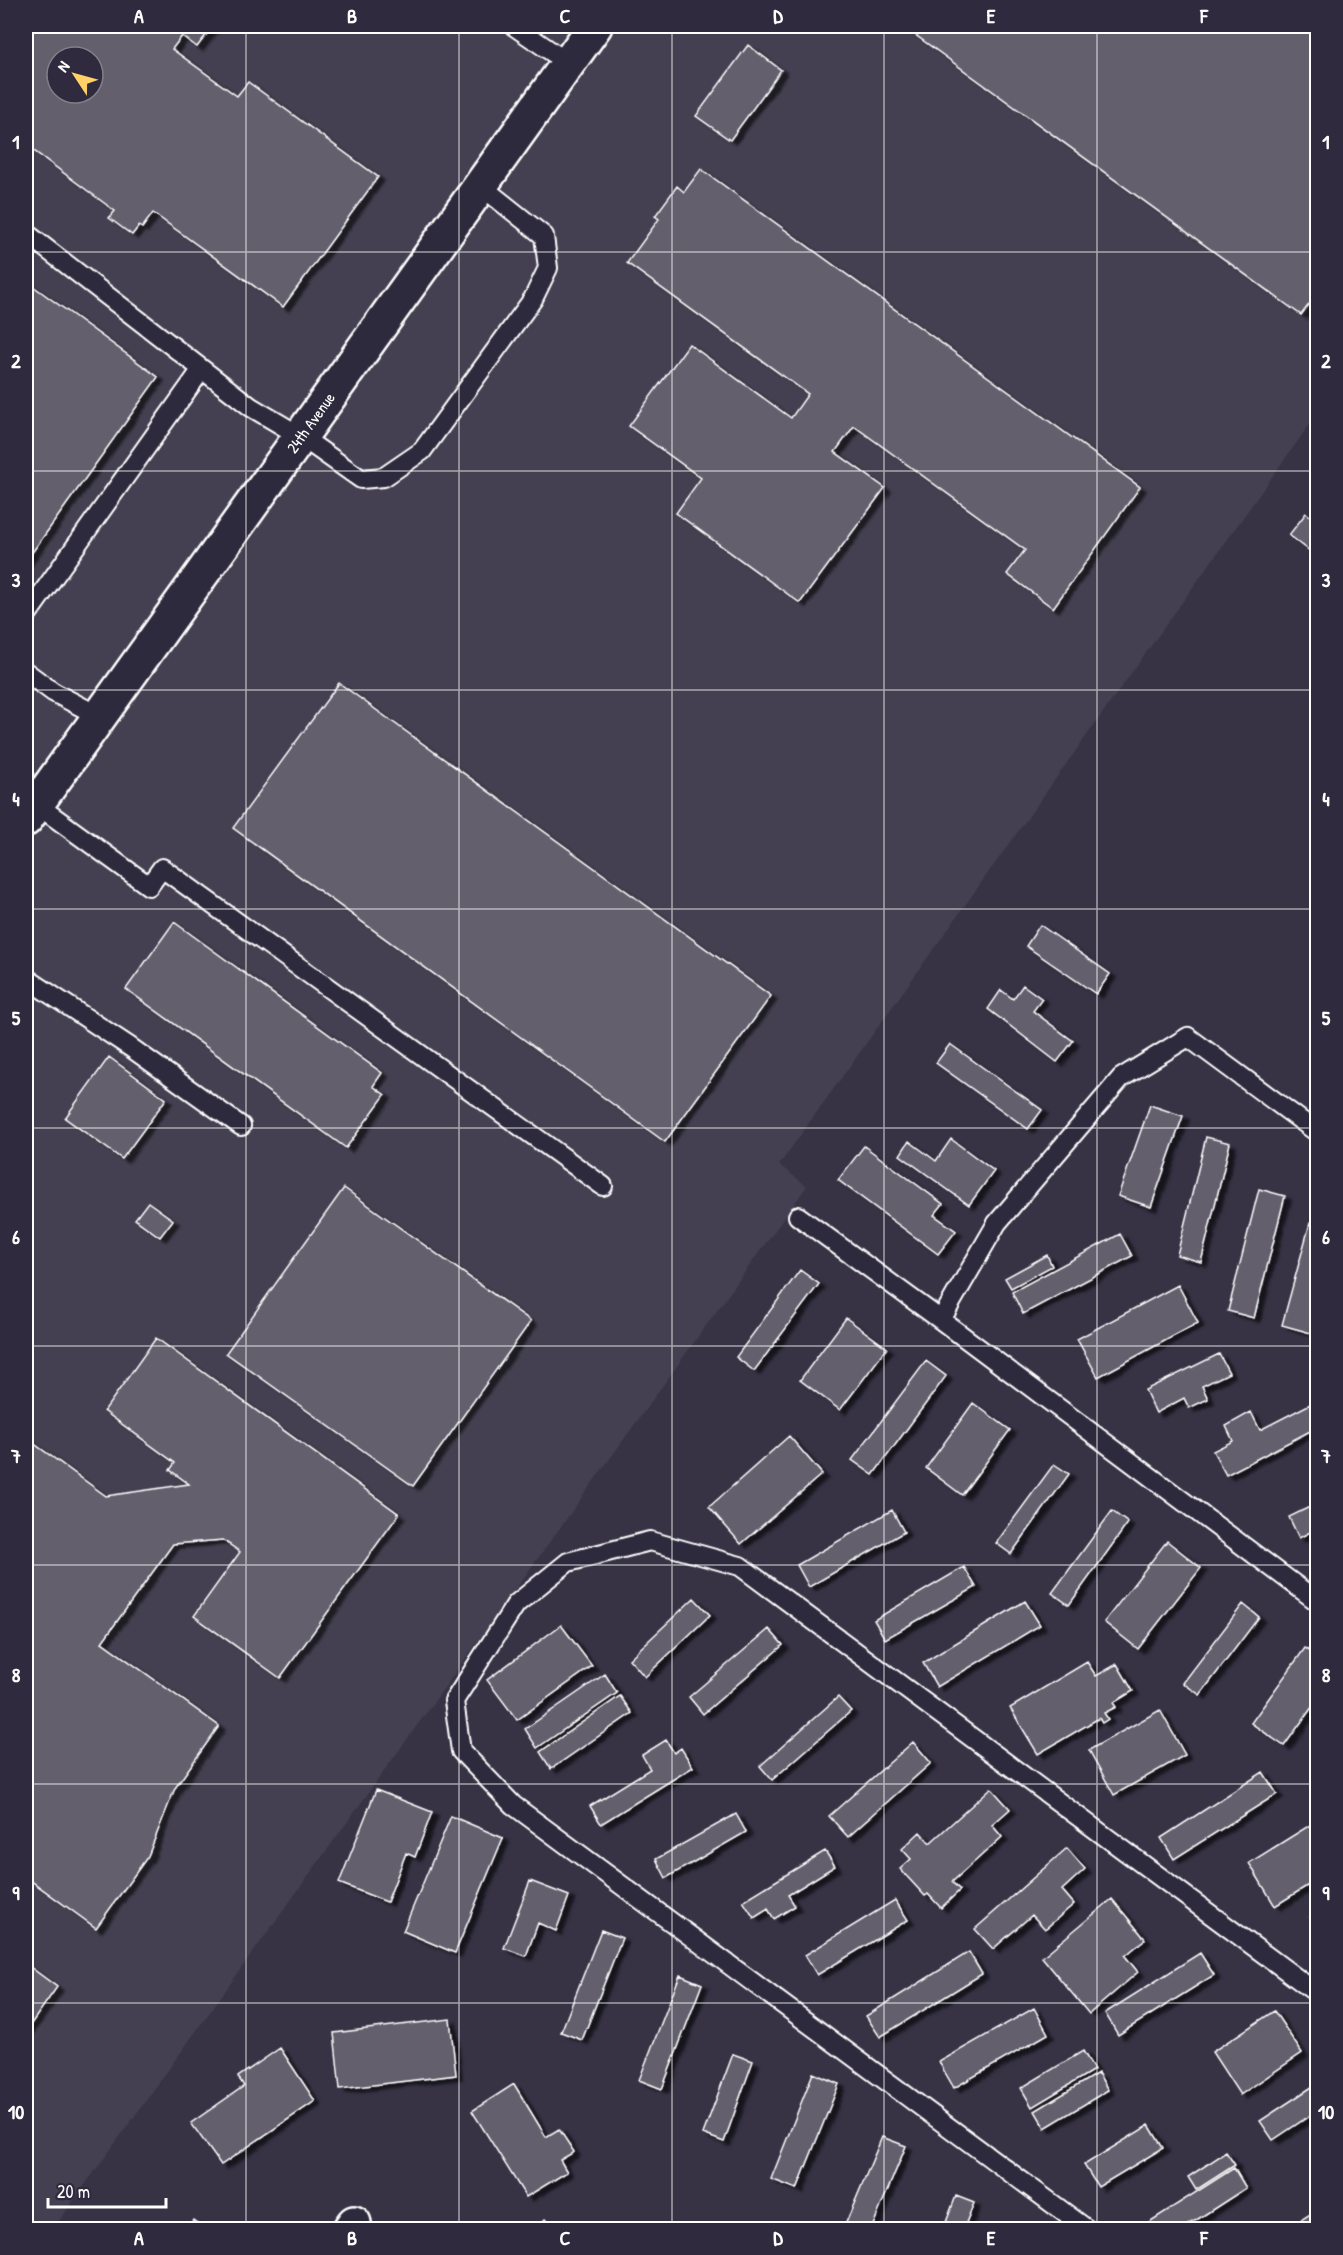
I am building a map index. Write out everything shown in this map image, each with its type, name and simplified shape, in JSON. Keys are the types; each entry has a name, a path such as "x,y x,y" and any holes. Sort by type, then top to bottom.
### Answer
{"street":[{"name":"24th Avenue","path":"31,811 595,26"}],"lane":[{"path":"514,26 568,63"},
{"path":"26,233 251,407 300,436 361,479 384,477 422,451 532,299 548,268 544,236 480,185"},
{"path":"26,616 202,369"},
{"path":"26,672 53,692 99,716"},
{"path":"31,811 149,886 162,868 603,1186"},
{"path":"26,978 130,1047 241,1126"},
{"path":"941,1320 997,1223 1121,1078 1188,1037 1317,1133"},
{"path":"798,1216 941,1320 1317,1602"},
{"path":"1088,2229 513,1805 461,1751 454,1701 516,1604 568,1562 650,1541 740,1566 1317,1994"}],"shaded area":[{"path":"26,26 1317,26 1317,414 779,1165 807,1186 53,2229 26,2230"}],"building":[{"path":"26,26 213,26 197,47 182,36 172,49 237,96 248,82 378,177 283,307 153,213 142,228 139,226 132,235 109,218 115,211 26,145"},
{"path":"903,26 1318,26 1318,293 1301,315"},
{"path":"748,45 781,70 730,140 696,116"},
{"path":"701,169 1140,487 1053,608 1007,574 1025,550 854,426 835,452 885,488 800,603 676,513 701,478 629,426 689,344 791,418 808,394 627,263 659,219 655,216 677,186 684,192"},
{"path":"26,281 158,377 26,561"},
{"path":"1306,513 1318,522 1318,557 1289,535"},
{"path":"339,683 771,996 665,1142 233,828"},
{"path":"174,922 382,1073 373,1086 385,1095 346,1148 126,989"},
{"path":"1040,925 1110,974 1096,994 1026,946"},
{"path":"1023,985 1042,999 1033,1011 1073,1041 1057,1062 988,1009 1001,990 1013,999"},
{"path":"950,1044 1042,1110 1028,1129 936,1063"},
{"path":"109,1057 166,1099 122,1159 65,1118"},
{"path":"1150,1105 1183,1116 1151,1207 1118,1196"},
{"path":"1206,1137 1230,1143 1201,1262 1177,1255"},
{"path":"951,1139 994,1171 969,1205 900,1155 909,1141 936,1161"},
{"path":"864,1146 943,1204 934,1215 956,1231 938,1254 838,1180"},
{"path":"344,1188 531,1321 413,1486 226,1353"},
{"path":"1259,1189 1285,1196 1254,1318 1228,1311"},
{"path":"148,1202 173,1220 160,1237 135,1219"},
{"path":"1310,1223 1318,1226 1318,1335 1282,1325"},
{"path":"1120,1234 1132,1256 1023,1314 1012,1292"},
{"path":"1047,1255 1052,1266 1011,1288 1005,1278"},
{"path":"800,1270 819,1284 754,1371 736,1357"},
{"path":"1178,1285 1198,1323 1098,1377 1077,1339"},
{"path":"846,1318 887,1348 840,1410 800,1380"},
{"path":"156,1338 399,1514 280,1678 194,1616 240,1552 223,1540 173,1544 102,1642 219,1726 175,1788 148,1856 96,1928 26,1877 26,1438 106,1496 189,1484 170,1470 175,1463 104,1411"},
{"path":"1219,1354 1229,1373 1202,1386 1208,1399 1189,1408 1184,1398 1156,1413 1145,1390"},
{"path":"926,1361 946,1376 873,1475 852,1460"},
{"path":"1318,1400 1318,1427 1226,1475 1213,1451 1233,1441 1226,1426 1251,1412 1260,1430"},
{"path":"973,1403 1010,1430 962,1495 926,1468"},
{"path":"789,1436 822,1474 741,1544 709,1507"},
{"path":"1054,1464 1069,1474 1011,1554 996,1543"},
{"path":"1318,1503 1318,1528 1299,1538 1289,1517"},
{"path":"892,1510 904,1532 809,1587 797,1565"},
{"path":"1112,1511 1128,1523 1069,1605 1052,1593"},
{"path":"1167,1541 1201,1568 1138,1649 1104,1622"},
{"path":"964,1567 976,1587 885,1639 874,1620"},
{"path":"694,1598 710,1615 645,1677 629,1659"},
{"path":"1025,1601 1040,1625 937,1687 923,1663"},
{"path":"1243,1604 1259,1617 1200,1695 1183,1683"},
{"path":"561,1625 592,1666 517,1720 487,1680"},
{"path":"769,1629 783,1645 703,1714 689,1697"},
{"path":"1305,1648 1318,1657 1318,1699 1284,1746 1251,1723"},
{"path":"1087,1662 1096,1676 1117,1664 1133,1691 1113,1703 1116,1707 1104,1713 1108,1719 1102,1723 1099,1718 1038,1754 1010,1708"},
{"path":"605,1674 617,1693 537,1748 525,1729"},
{"path":"620,1696 632,1713 551,1769 540,1752"},
{"path":"838,1697 851,1711 772,1780 760,1766"},
{"path":"1160,1710 1185,1755 1114,1795 1089,1750"},
{"path":"666,1740 674,1753 681,1748 693,1767 601,1824 590,1806 650,1769 642,1755"},
{"path":"913,1742 931,1763 848,1837 829,1816"},
{"path":"1263,1772 1277,1794 1174,1859 1161,1838"},
{"path":"991,1788 1010,1809 992,1825 1002,1837 952,1882 960,1890 941,1908 928,1894 925,1896 900,1869 911,1859 902,1849 920,1832 930,1843"},
{"path":"376,1790 432,1812 415,1857 406,1853 387,1902 339,1883"},
{"path":"736,1814 746,1832 666,1878 656,1859"},
{"path":"451,1816 503,1838 455,1953 403,1931"},
{"path":"1310,1825 1318,1838 1318,1879 1275,1906 1249,1863"},
{"path":"1067,1848 1085,1869 1062,1890 1074,1904 1045,1929 1032,1915 993,1949 975,1929"},
{"path":"825,1851 835,1866 788,1895 795,1906 774,1919 768,1909 754,1918 743,1901"},
{"path":"530,1881 569,1896 556,1931 538,1923 526,1956 504,1948"},
{"path":"1112,1899 1145,1939 1125,1956 1138,1972 1089,2014 1042,1957"},
{"path":"895,1900 908,1920 817,1975 805,1955"},
{"path":"1318,1912 1318,1929 1310,1917"},
{"path":"601,1930 622,1938 582,2040 561,2032"},
{"path":"969,1952 982,1974 880,2037 866,2016"},
{"path":"1200,1953 1214,1975 1118,2035 1105,2013"},
{"path":"26,1964 57,1987 26,2031"},
{"path":"680,1975 702,1984 662,2089 639,2080"},
{"path":"1034,2008 1048,2034 954,2088 939,2062"},
{"path":"1274,2011 1302,2053 1240,2095 1212,2052"},
{"path":"450,2019 456,2075 340,2089 334,2033"},
{"path":"280,2048 315,2101 221,2165 191,2123 244,2086 238,2077"},
{"path":"1083,2051 1094,2070 1032,2107 1021,2088"},
{"path":"733,2054 753,2061 724,2142 703,2134"},
{"path":"813,2073 839,2084 797,2189 771,2179"},
{"path":"1098,2073 1108,2090 1045,2128 1035,2111"},
{"path":"1318,2083 1318,2110 1273,2140 1260,2121"},
{"path":"514,2084 546,2137 559,2129 574,2152 560,2160 567,2172 526,2197 472,2111"},
{"path":"1149,2125 1163,2148 1098,2187 1084,2165"},
{"path":"882,2137 906,2146 871,2230 843,2230"},
{"path":"1226,2152 1235,2165 1196,2190 1188,2177"},
{"path":"1234,2168 1246,2188 1181,2230 1149,2230 1146,2224"},
{"path":"956,2196 974,2203 963,2230 943,2230"},
{"path":"1318,2209 1318,2230 1285,2230"},
{"path":"545,2219 555,2230 535,2230"},
{"path":"193,2220 207,2230 186,2230"}]}
